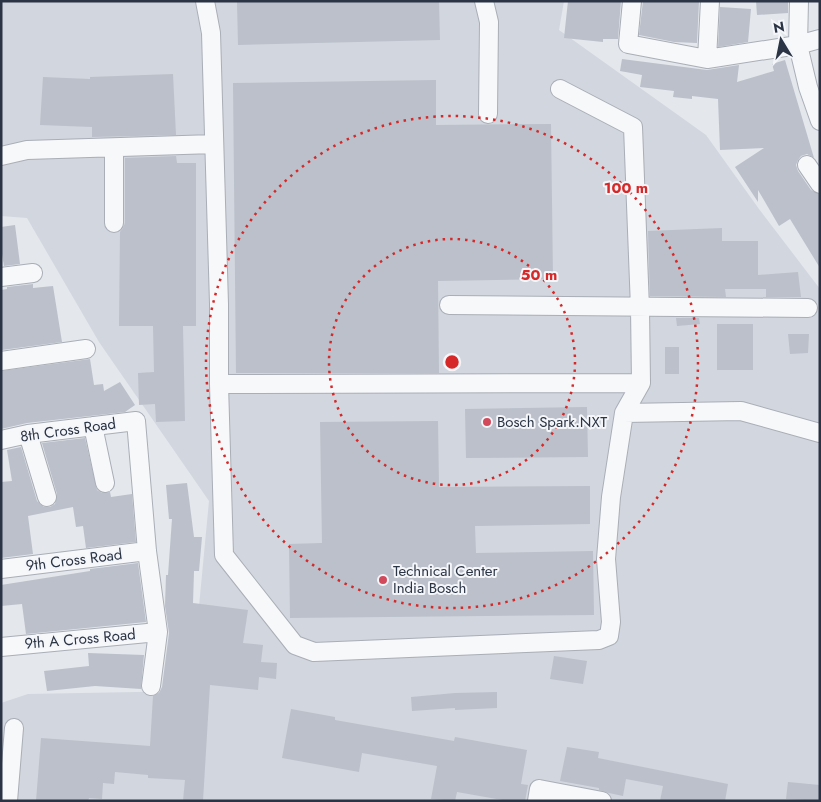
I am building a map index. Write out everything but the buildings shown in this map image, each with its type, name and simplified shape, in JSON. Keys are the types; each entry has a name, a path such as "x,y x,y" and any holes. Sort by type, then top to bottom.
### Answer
{"street":[{"path":"205,1 211,33 224,554 295,645 314,652 599,640 609,636 611,622 606,559 611,497 624,413 641,383 633,127 560,89"},
{"path":"484,1 489,22 488,114"},
{"path":"632,1 628,44 707,59 798,45 820,39"},
{"path":"707,59 710,1"},
{"path":"800,1 798,45 808,88 820,122"},
{"path":"1,156 27,150 214,144"},
{"path":"114,148 114,222"},
{"path":"807,165 820,184"},
{"path":"1,277 33,273"},
{"path":"449,305 808,308"},
{"path":"1,361 86,349"},
{"path":"219,384 641,383"},
{"path":"624,413 741,411 820,432"},
{"name":"8th Cross Road","path":"1,440 28,434 136,421 147,551"},
{"path":"93,426 105,483"},
{"path":"28,434 46,497"},
{"path":"147,551 158,632 151,686"},
{"name":"9th Cross Road","path":"1,569 147,551"},
{"name":"9th A Cross Road","path":"1,647 158,632"},
{"path":"8,801 14,728"},
{"path":"537,801 539,789 602,801"}],"shaded area":[{"name":"Bosch Spark.NXT","path":"1,1 564,1 559,30 706,135 820,289 820,801 1,801 1,703 28,694 191,691 209,501 99,342 27,218 1,216"}],"place":[{"name":"Bosch Spark.NXT","path":"487,422"},
{"name":"Technical Center India Bosch","path":"383,580"}]}
